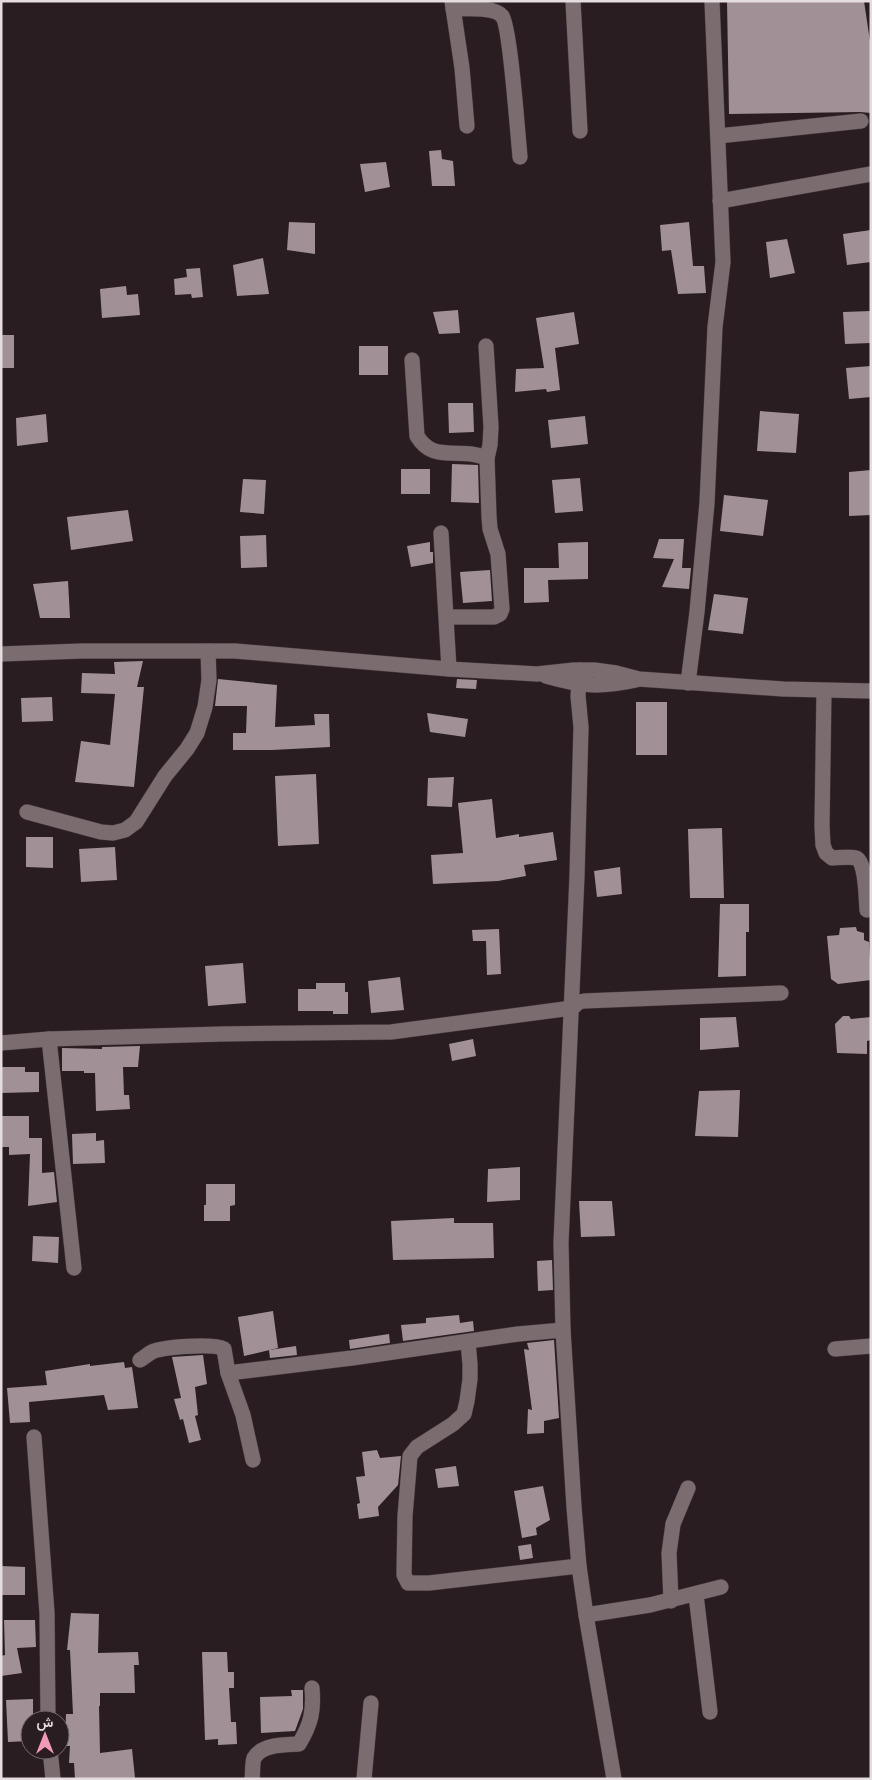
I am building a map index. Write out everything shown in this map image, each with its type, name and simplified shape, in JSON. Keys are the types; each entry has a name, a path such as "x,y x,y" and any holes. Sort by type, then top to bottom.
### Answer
{"street":[{"path":"573,1 580,131"},
{"path":"688,683 707,503 715,327 723,262 712,1"},
{"path":"467,126 462,68 453,5 488,10 503,16 511,59 520,157"},
{"path":"718,136 861,121"},
{"path":"720,201 871,174"},
{"path":"447,617 494,617 500,614 502,609 498,554 490,529 487,458 491,427 486,346"},
{"path":"412,360 417,436 422,446 434,452 470,454 487,458"},
{"path":"441,532 449,669"},
{"path":"27,812 101,832 113,833 125,830 136,822 165,776 187,749 197,733 205,707 209,680 208,651"},
{"path":"1,654 235,651 449,669 586,678 615,685 639,679 871,691"},
{"path":"586,678 582,727 561,1243 563,1330 579,1566 614,1779"},
{"path":"824,690 823,845 826,853 832,858 857,858 861,862 867,910"},
{"path":"1,1043 49,1039 222,1034 391,1032 572,1008 579,1002 584,1001 781,992"},
{"path":"49,1039 74,1268"},
{"path":"228,1373 518,1334 563,1330"},
{"path":"468,1342 470,1379 464,1414 453,1424 417,1447 410,1456 405,1516 404,1575 408,1583 429,1583 579,1566"},
{"path":"140,1360 154,1351 201,1345 219,1346 224,1349 228,1373 243,1415 253,1460"},
{"path":"835,1349 871,1346"},
{"path":"34,1437 47,1613 48,1710"},
{"path":"671,1601 669,1553 673,1524 688,1488"},
{"path":"586,1615 671,1601 721,1588"},
{"path":"696,1595 710,1712"},
{"path":"252,1779 254,1759 262,1750 299,1744 308,1729 313,1707 312,1688"},
{"path":"364,1779 371,1703"},
{"path":"51,1760 53,1779"}],"building":[{"path":"727,1 864,1 871,48 871,113 729,114"},
{"path":"441,150 442,159 453,161 455,186 432,186 429,151"},
{"path":"386,162 390,187 365,192 360,164"},
{"path":"289,222 315,223 315,254 287,250"},
{"path":"689,222 693,266 704,266 706,293 678,294 671,250 662,251 660,225"},
{"path":"871,230 871,262 847,265 843,234"},
{"path":"787,239 795,273 770,278 766,242"},
{"path":"263,258 269,294 237,296 233,265"},
{"path":"200,268 203,297 192,298 191,294 175,295 174,279 187,277 186,269"},
{"path":"126,286 127,295 138,294 140,315 102,318 100,289"},
{"path":"458,310 460,333 439,334 433,312"},
{"path":"871,311 871,343 845,344 843,312"},
{"path":"574,312 579,344 555,348 560,390 547,392 546,389 515,392 516,369 544,368 536,318"},
{"path":"1,335 14,335 14,368 1,368"},
{"path":"359,346 388,346 388,375 359,375"},
{"path":"871,366 871,397 849,399 846,368"},
{"path":"448,403 473,403 474,432 449,433"},
{"path":"760,411 799,414 796,453 757,451"},
{"path":"46,414 48,442 17,446 16,418"},
{"path":"585,416 588,444 551,448 548,420"},
{"path":"452,464 478,465 479,503 451,502"},
{"path":"401,469 430,469 430,494 401,494"},
{"path":"871,470 871,515 849,516 849,472"},
{"path":"580,478 583,511 555,513 552,480"},
{"path":"243,479 266,480 264,514 240,512"},
{"path":"724,495 768,500 763,536 720,531"},
{"path":"128,510 133,541 71,550 67,517"},
{"path":"266,535 267,567 241,568 240,536"},
{"path":"659,539 684,539 682,568 691,568 689,589 662,587 674,559 653,558"},
{"path":"430,542 430,552 433,552 433,563 411,567 407,546"},
{"path":"588,542 588,579 548,580 549,602 524,603 524,568 559,568 558,543"},
{"path":"490,570 492,601 463,603 460,572"},
{"path":"68,581 70,618 40,618 33,584"},
{"path":"714,594 748,598 743,634 708,630"},
{"path":"143,661 137,687 144,687 134,787 75,782 81,741 110,745 115,694 81,693 82,673 115,674 114,662"},
{"path":"218,679 277,685 275,727 315,725 314,714 329,714 330,747 233,750 233,733 246,733 247,706 215,706"},
{"path":"457,679 477,680 476,689 456,688"},
{"path":"52,697 53,721 22,722 21,698"},
{"path":"636,702 667,702 667,755 636,755"},
{"path":"427,713 468,719 465,737 430,732"},
{"path":"316,774 319,844 278,846 275,776"},
{"path":"454,777 452,807 427,806 428,778"},
{"path":"492,799 496,838 519,834 519,837 553,832 557,860 524,865 526,876 498,881 433,884 431,855 463,853 458,803"},
{"path":"722,828 724,898 690,898 688,829"},
{"path":"26,837 53,837 53,868 26,867"},
{"path":"115,847 117,880 81,882 79,849"},
{"path":"620,867 622,894 597,897 594,871"},
{"path":"720,904 749,904 749,932 746,932 746,976 718,977"},
{"path":"856,927 857,931 864,933 864,940 869,942 871,980 838,984 831,979 827,936 839,935 840,928"},
{"path":"499,929 501,974 487,975 486,941 473,941 472,930"},
{"path":"243,963 246,1003 208,1006 205,966"},
{"path":"400,977 404,1010 371,1013 368,981"},
{"path":"316,983 345,983 345,992 348,992 348,1014 333,1014 333,1011 298,1011 298,989 316,989"},
{"path":"843,1016 849,1016 851,1019 871,1017 871,1040 867,1041 867,1054 837,1053 835,1024"},
{"path":"736,1017 739,1047 700,1050 700,1018"},
{"path":"473,1039 476,1056 452,1061 449,1044"},
{"path":"140,1046 138,1067 123,1067 124,1095 129,1095 130,1109 96,1111 95,1073 62,1071 62,1048 102,1049 102,1047"},
{"path":"1,1067 25,1067 25,1072 39,1072 39,1092 1,1093"},
{"path":"740,1090 738,1137 695,1136 699,1091"},
{"path":"1,1116 29,1116 29,1138 42,1138 42,1173 54,1172 57,1202 28,1206 30,1154 9,1155 9,1147 1,1147"},
{"path":"96,1133 96,1141 104,1140 105,1163 73,1164 72,1134"},
{"path":"520,1167 520,1200 487,1202 488,1169"},
{"path":"206,1184 235,1184 235,1205 230,1206 230,1221 204,1221"},
{"path":"579,1201 612,1201 615,1236 581,1237"},
{"path":"454,1218 454,1223 493,1223 494,1258 393,1260 391,1221"},
{"path":"33,1236 59,1237 58,1263 32,1261"},
{"path":"552,1260 553,1290 538,1291 537,1261"},
{"path":"273,1311 278,1348 244,1356 238,1317"},
{"path":"459,1315 460,1323 473,1321 474,1331 403,1341 401,1325 426,1323 426,1318"},
{"path":"389,1334 390,1343 350,1349 349,1340"},
{"path":"554,1340 559,1418 544,1421 544,1433 527,1434 528,1409 532,1410 524,1349 529,1350 527,1343"},
{"path":"296,1346 297,1355 270,1358 269,1350"},
{"path":"203,1355 207,1384 195,1387 198,1415 195,1416 201,1440 189,1443 183,1419 180,1420 174,1399 181,1398 172,1357"},
{"path":"124,1362 125,1368 132,1367 138,1408 108,1410 104,1395 29,1402 30,1422 10,1423 7,1388 47,1385 45,1371 90,1364 90,1366"},
{"path":"377,1450 380,1458 401,1456 398,1485 378,1507 379,1516 359,1519 357,1504 360,1503 356,1477 365,1476 362,1452"},
{"path":"456,1466 459,1486 438,1488 435,1469"},
{"path":"543,1486 550,1520 536,1528 537,1535 522,1538 514,1491"},
{"path":"531,1544 533,1558 520,1560 518,1546"},
{"path":"1,1566 25,1567 25,1595 1,1595"},
{"path":"71,1613 99,1614 98,1653 138,1652 139,1665 134,1665 135,1693 100,1693 99,1706 100,1753 132,1749 135,1778 75,1779 74,1763 69,1763 70,1714 73,1714 70,1650 67,1650"},
{"path":"4,1620 35,1620 36,1647 17,1648 22,1673 1,1676 1,1656 5,1655"},
{"path":"202,1652 227,1652 228,1672 234,1672 234,1688 229,1688 231,1722 236,1722 237,1744 218,1745 218,1739 205,1740"},
{"path":"291,1690 303,1690 303,1709 295,1731 261,1733 260,1697 292,1696"},
{"path":"33,1699 33,1710 20,1710 20,1741 8,1742 6,1700"}]}
